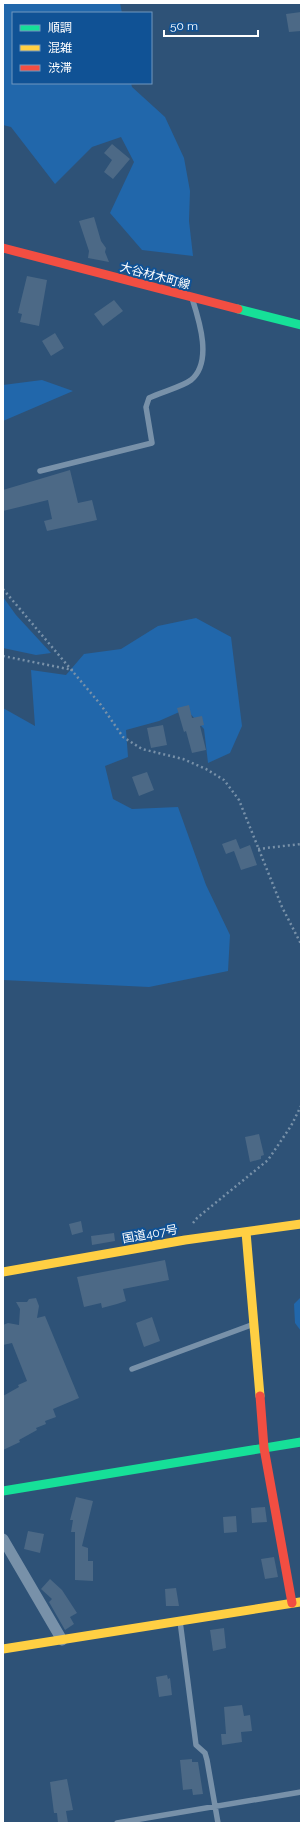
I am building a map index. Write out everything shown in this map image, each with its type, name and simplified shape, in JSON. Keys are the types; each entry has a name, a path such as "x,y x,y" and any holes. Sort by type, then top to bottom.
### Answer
{"main road":[{"name":"大谷材木町線","path":"3,248 301,325"},
{"name":"国道407号","path":"3,1272 185,1240 301,1224"},
{"path":"246,1232 255,1324 264,1448 292,1603"},
{"path":"3,1491 301,1442"},
{"path":"3,1649 301,1602"}],"street":[{"path":"3,1539 62,1640"}],"lane":[{"path":"40,471 152,442 146,407 149,398 192,379 199,368 203,352 202,327 192,298"},
{"path":"132,1369 255,1324"},
{"path":"180,1621 196,1745 205,1753 208,1760 218,1823"},
{"path":"117,1823 301,1792"}],"path":[{"path":"3,589 12,602 73,670 101,705 123,737 142,749 184,759 206,769 224,780 239,800 282,907 301,944"},
{"path":"3,656 73,670"},
{"path":"258,849 301,844"},
{"path":"185,1240 186,1234 197,1218 268,1160 291,1126 301,1106"}],"shaded area":[{"path":"3,3 120,3 122,12 12,12 12,84 131,84 132,87 165,117 184,158 190,191 189,221 193,256 142,250 110,213 134,162 121,137 92,147 55,184 11,127 3,125"},
{"path":"42,380 73,391 3,421 3,385"},
{"path":"3,597 16,615 51,653 36,655 3,648"},
{"path":"196,618 231,637 242,726 230,753 208,763 204,729 186,709 159,721 126,730 128,757 105,766 113,799 132,809 178,807 206,885 230,935 228,971 149,987 3,980 3,708 35,726 31,670 66,675 84,654 121,649 158,626"},
{"path":"301,1297 301,1331 295,1323 294,1304"}],"building":[{"path":"301,12 301,31 289,32 286,14"},
{"path":"112,144 130,159 113,179 104,172 112,160 104,153"},
{"path":"94,217 101,241 106,248 105,252 109,262 88,258 89,251 79,221"},
{"path":"27,276 47,280 39,326 20,322 22,314 18,313"},
{"path":"114,300 123,311 103,326 94,314"},
{"path":"55,333 64,348 51,356 42,341"},
{"path":"70,470 78,503 92,500 97,520 47,531 44,521 52,519 48,500 3,511 3,490"},
{"path":"189,705 192,718 202,716 204,725 200,726 206,750 192,753 186,731 184,732 177,708"},
{"path":"163,725 167,745 151,748 147,728"},
{"path":"147,772 154,790 139,796 132,777"},
{"path":"236,839 240,849 250,845 257,865 241,870 234,851 226,854 222,844"},
{"path":"259,1134 264,1155 261,1156 261,1159 250,1162 245,1137"},
{"path":"81,1221 83,1232 72,1235 69,1224"},
{"path":"114,1233 115,1241 92,1245 91,1236"},
{"path":"165,1260 169,1280 123,1289 126,1301 117,1304 102,1308 101,1303 84,1307 77,1277"},
{"path":"36,1298 39,1306 37,1318 45,1316 79,1398 53,1409 56,1417 45,1421 46,1424 36,1428 37,1430 19,1440 20,1442 3,1450 3,1396 19,1387 18,1385 27,1381 12,1343 3,1345 3,1325 8,1323 19,1325 20,1309 16,1302 27,1302 29,1299"},
{"path":"152,1317 160,1341 144,1347 136,1323"},
{"path":"76,1497 93,1501 82,1546 88,1548 88,1561 93,1561 93,1581 75,1580 75,1532 71,1532 73,1520 70,1520"},
{"path":"265,1507 267,1522 252,1523 251,1508"},
{"path":"236,1516 237,1532 224,1533 223,1517"},
{"path":"28,1531 44,1534 40,1553 24,1549"},
{"path":"274,1557 278,1577 265,1579 261,1559"},
{"path":"50,1579 62,1590 77,1613 70,1617 74,1624 65,1630 49,1602 52,1599 41,1589"},
{"path":"176,1588 179,1606 166,1606 165,1589"},
{"path":"224,1628 226,1648 213,1651 210,1630"},
{"path":"167,1675 168,1679 170,1678 172,1695 159,1697 156,1677"},
{"path":"242,1705 244,1716 250,1715 252,1731 241,1732 242,1742 222,1745 221,1734 226,1734 224,1707"},
{"path":"192,1759 192,1762 198,1762 203,1794 193,1795 192,1789 183,1790 180,1760"},
{"path":"67,1779 73,1810 66,1811 68,1823 58,1823 57,1813 54,1813 50,1782"}],"traffic: fast":[{"path":"238,309 301,325"},
{"path":"3,1491 301,1442"}],"traffic: slow":[{"path":"3,1272 185,1240 301,1224"},
{"path":"246,1232 260,1396"},
{"path":"3,1649 300,1602"}],"traffic: jam":[{"path":"3,248 238,309"},
{"path":"260,1396 264,1448 292,1603"}]}
